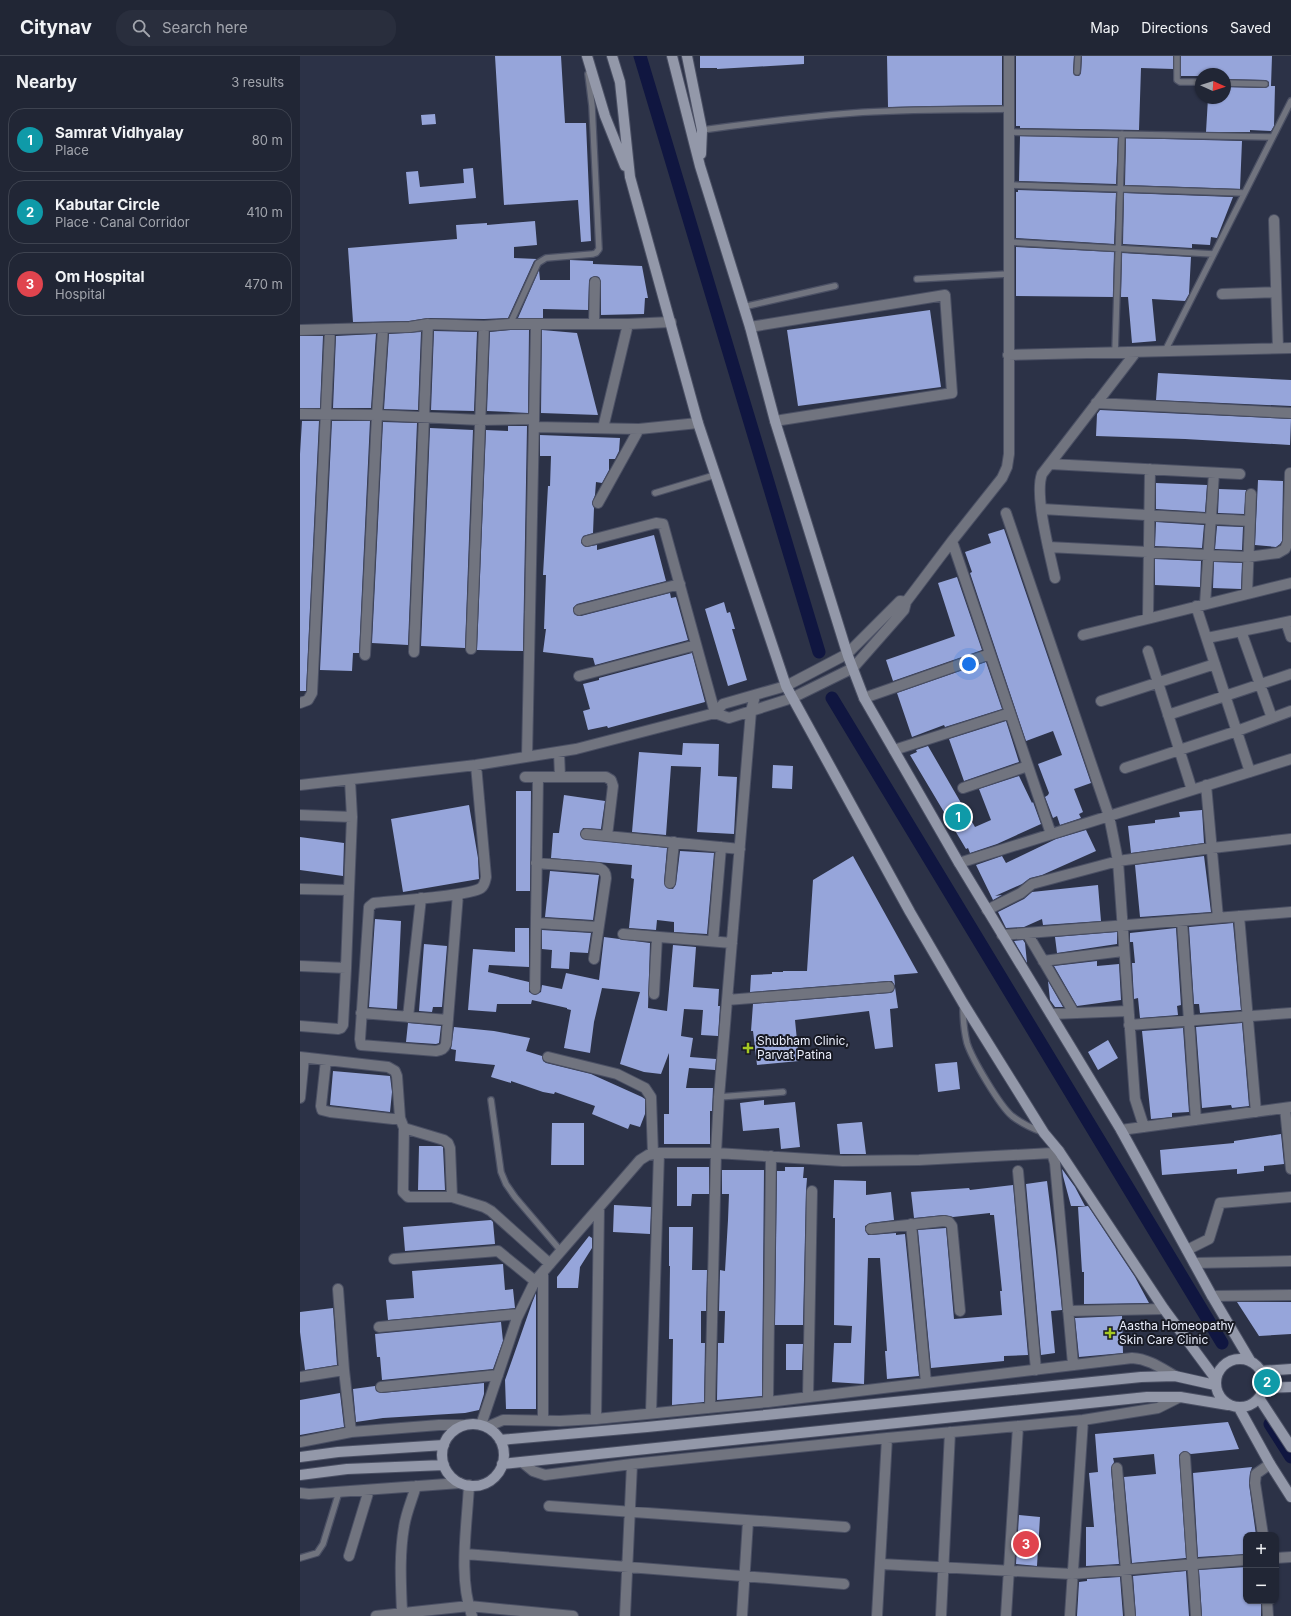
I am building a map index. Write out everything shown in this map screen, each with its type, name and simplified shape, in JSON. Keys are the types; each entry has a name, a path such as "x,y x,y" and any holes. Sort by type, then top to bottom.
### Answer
{"main road":[{"path":"587,56 605,116 630,177 698,423 786,686 910,912 963,1003 1056,1152 1215,1381 1219,1397 1228,1405"},
{"path":"612,56 620,82 630,177"},
{"path":"672,56 700,166 750,327 775,421 848,654 864,698 959,863 1121,1130 1212,1296 1251,1362"},
{"path":"687,56 702,130 700,166"},
{"path":"502,1464 1147,1397 1180,1397 1240,1408 1250,1405 1259,1398 1264,1388 1264,1379 1261,1371 1256,1364 1248,1360 1237,1359 1226,1362 1219,1370 1215,1381"},
{"path":"1261,1371 1291,1369"},
{"path":"500,1440 647,1427 1141,1377 1175,1376 1215,1381"},
{"path":"1264,1388 1291,1387"},
{"path":"1259,1398 1291,1447"},
{"path":"1240,1408 1270,1464 1291,1497"},
{"path":"472,1424 484,1426 492,1430 500,1440 503,1447 502,1464 493,1478 486,1483 478,1485 464,1484 450,1476 444,1465 442,1455 448,1436 455,1429 464,1425 472,1424"},
{"path":"300,1456 444,1445"},
{"path":"300,1475 348,1469 444,1465"}],"street":[{"path":"715,713 729,718 751,712 792,698 853,668 904,610 906,602 1002,478 1007,467 1008,109 1010,56"},
{"path":"1274,220 1278,348"},
{"path":"594,324 595,282"},
{"path":"1222,294 1276,292"},
{"path":"750,327 945,295 952,393 775,421"},
{"path":"300,330 410,328 428,324 484,326 510,324 628,324 671,322"},
{"path":"414,652 428,324"},
{"path":"527,757 536,324"},
{"path":"603,428 628,324"},
{"path":"471,649 484,326"},
{"path":"365,655 377,415 383,329"},
{"path":"300,703 308,700 312,693 330,330"},
{"path":"1008,356 1291,348"},
{"path":"1055,578 1048,547 1039,481 1042,474 1136,352"},
{"path":"1096,403 1291,413"},
{"path":"300,414 424,417 639,429 698,423"},
{"path":"598,503 639,429"},
{"path":"1050,464 1240,474"},
{"path":"1148,618 1150,469"},
{"path":"1214,473 1209,555 1201,605 1207,638 1250,772"},
{"path":"1048,547 1248,557 1278,553 1285,549 1288,542 1290,473"},
{"path":"1247,594 1251,494"},
{"path":"1042,509 1250,521"},
{"path":"1006,513 1108,816 1118,861 1121,925 1135,1099 1144,1127"},
{"path":"587,541 656,523 663,524 715,713"},
{"path":"952,541 1051,834"},
{"path":"1083,635 1291,583"},
{"path":"579,610 680,584"},
{"path":"300,785 476,765 559,752 576,749 715,713 723,704 786,686 848,654 900,601 906,602"},
{"path":"1207,638 1289,622 1291,637"},
{"path":"1240,631 1272,718"},
{"path":"579,676 696,645"},
{"path":"1148,651 1192,790"},
{"path":"864,698 990,654"},
{"path":"1101,701 1215,664"},
{"path":"1168,715 1291,674"},
{"path":"710,1407 716,1154 719,1097 751,712 755,696"},
{"path":"1125,768 1237,731 1291,711"},
{"path":"894,750 1010,713"},
{"path":"559,752 560,777"},
{"path":"959,863 1291,759"},
{"path":"458,894 446,1044 440,1051 361,1045 361,1013 369,907 374,903 458,894 480,888 485,884 486,877 476,765"},
{"path":"963,788 1028,766"},
{"path":"525,777 606,778 611,780 613,786 607,836"},
{"path":"535,989 538,777"},
{"path":"300,1026 338,1029 341,1028 344,1021 352,817 350,780"},
{"path":"1206,785 1218,918"},
{"path":"300,816 352,817"},
{"path":"586,834 740,849"},
{"path":"987,910 1021,893 1032,884 1118,861 1291,839"},
{"path":"670,882 674,842"},
{"path":"713,941 721,847"},
{"path":"536,863 599,868 603,870 606,878 594,959"},
{"path":"300,889 349,890"},
{"path":"408,1017 421,898"},
{"path":"1002,935 1291,912"},
{"path":"1239,916 1256,1112"},
{"path":"1182,921 1196,1120"},
{"path":"537,923 598,927"},
{"path":"1027,933 1074,1014"},
{"path":"623,934 732,943"},
{"path":"654,994 657,937"},
{"path":"1043,961 1123,950"},
{"path":"300,966 346,968"},
{"path":"727,1000 889,987"},
{"path":"1050,1014 1128,1011"},
{"path":"361,1013 448,1020"},
{"path":"1129,1025 1291,1013"},
{"path":"548,1057 617,1074 645,1088 651,1097 656,1154 651,1414"},
{"path":"300,1098 302,1058 392,1068 397,1076 402,1123 403,1192 405,1195 408,1197 452,1197 484,1207 492,1211 550,1264"},
{"path":"326,1060 322,1110 377,1117 402,1123 444,1140 448,1143 450,1148 452,1197"},
{"path":"1121,1130 1288,1107 1291,1169"},
{"path":"484,1426 498,1375 519,1314 535,1281 640,1160 648,1155 656,1154 771,1156 842,1161 919,1160 1056,1152 1055,1163 1073,1364"},
{"path":"768,1402 771,1156"},
{"path":"1018,1171 1036,1370"},
{"path":"808,1397 812,1191"},
{"path":"1187,1250 1210,1239 1220,1203 1291,1197"},
{"path":"596,1419 599,1207"},
{"path":"871,1229 944,1221 949,1222 952,1226 960,1311"},
{"path":"911,1224 926,1383"},
{"path":"394,1259 498,1251 535,1281"},
{"path":"1194,1263 1291,1261"},
{"path":"543,1273 543,1421"},
{"path":"338,1289 344,1370 351,1432"},
{"path":"1212,1296 1291,1294"},
{"path":"1068,1311 1164,1309"},
{"path":"379,1327 519,1314"},
{"path":"484,1426 503,1420 543,1421 596,1419 768,1402 1132,1358 1142,1358 1153,1362 1175,1376"},
{"path":"300,1377 344,1370"},
{"path":"381,1387 498,1375"},
{"path":"522,1462 533,1472 545,1475 632,1464 1083,1420 1158,1408 1180,1397"},
{"path":"1070,1616 1083,1420"},
{"path":"300,1442 351,1432 439,1425 464,1425"},
{"path":"1006,1616 1018,1426"},
{"path":"941,1616 950,1432"},
{"path":"877,1616 887,1438"},
{"path":"1185,1457 1196,1616"},
{"path":"625,1616 632,1464"},
{"path":"1263,1532 1255,1483 1256,1474 1270,1464"},
{"path":"1116,1468 1130,1616"},
{"path":"300,1493 309,1494 464,1484 465,1574 469,1606 472,1616"},
{"path":"402,1613 402,1544 404,1526 416,1486"},
{"path":"349,1556 369,1490"},
{"path":"549,1506 630,1513 845,1527"},
{"path":"742,1616 748,1521"},
{"path":"465,1554 844,1584"},
{"path":"1279,1558 1291,1557"},
{"path":"881,1564 1072,1574 1243,1560"},
{"path":"1267,1604 1268,1616"},
{"path":"376,1616 469,1606 573,1616"}],"lane":[{"path":"510,324 538,263 541,260 552,257 593,254 596,253 598,249 591,90 583,56"},
{"path":"1077,72 1078,56"},
{"path":"1177,56 1177,80 1180,82 1195,82"},
{"path":"1231,83 1265,84"},
{"path":"1165,351 1291,101"},
{"path":"702,130 778,120 855,113 1008,109"},
{"path":"1008,132 1272,137"},
{"path":"1115,353 1122,134"},
{"path":"1008,185 1244,193"},
{"path":"1008,242 1214,254"},
{"path":"917,279 1008,274"},
{"path":"743,307 835,286"},
{"path":"655,493 715,475"},
{"path":"963,1003 964,1029 968,1044 988,1083 1011,1115 1022,1123 1044,1133"},
{"path":"719,1097 783,1092"},
{"path":"491,1100 502,1172 506,1184 515,1197 561,1251"},
{"path":"300,1558 317,1553 323,1544 338,1492"}],"building":[{"path":"495,56 561,56 565,123 586,123 591,241 581,242 578,200 504,205"},
{"path":"700,56 804,56 804,64 717,69 700,68"},
{"path":"887,56 1002,56 1002,105 888,107"},
{"path":"1016,56 1074,56 1073,72 1076,76 1079,76 1081,73 1082,56 1173,56 1173,69 1141,68 1139,130 1020,128 1020,126 1016,126"},
{"path":"1181,56 1272,56 1271,86 1275,86 1274,126 1271,131 1250,130 1250,132 1206,132 1208,104 1231,104 1231,87 1265,88 1269,86 1269,82 1265,80 1231,79 1231,68 1195,68 1195,76 1181,76"},
{"path":"435,114 436,124 422,125 421,115"},
{"path":"1020,136 1118,138 1116,184 1019,181"},
{"path":"1126,138 1242,141 1240,189 1125,185"},
{"path":"473,168 476,198 409,204 406,172 418,171 420,187 464,183 463,169"},
{"path":"1018,190 1116,193 1114,244 1016,238 1016,192 1018,192"},
{"path":"1124,193 1233,197 1217,238 1211,237 1210,245 1192,244 1192,248 1123,244"},
{"path":"535,221 537,245 514,247 514,258 537,259 534,261 508,318 428,318 409,321 353,322 348,248 457,239 456,225 487,223 487,225"},
{"path":"1016,247 1114,252 1113,297 1016,296"},
{"path":"1122,253 1191,257 1189,294 1185,301 1152,299 1156,341 1132,343 1128,297 1121,297"},
{"path":"570,260 593,261 593,264 642,266 648,298 645,298 644,314 601,315 601,282 599,277 595,276 590,278 589,281 588,310 543,309 543,318 518,318 539,270 540,280 570,280"},
{"path":"930,310 941,387 798,406 787,330"},
{"path":"529,330 528,413 487,411 490,332"},
{"path":"542,330 577,333 598,415 541,413"},
{"path":"434,331 477,332 474,411 431,410"},
{"path":"421,332 418,410 384,409 389,334"},
{"path":"376,334 371,408 333,408 336,336"},
{"path":"300,336 323,336 320,408 300,408"},
{"path":"1158,373 1291,380 1291,406 1156,400"},
{"path":"1100,410 1291,419 1290,445 1096,436 1097,414"},
{"path":"302,421 319,421 306,691 300,691 300,454"},
{"path":"332,421 370,421 359,653 353,653 352,671 320,670"},
{"path":"383,422 417,423 408,645 372,643"},
{"path":"508,426 527,426 523,651 477,650 486,430 508,431"},
{"path":"430,428 473,430 465,648 421,646"},
{"path":"540,435 620,438 619,451 615,459 609,459 609,470 602,483 596,482 595,495 592,503 594,508 593,533 583,536 581,543 586,547 597,545 597,550 654,535 666,581 577,604 573,608 574,614 581,616 670,593 671,598 676,597 688,640 595,665 593,658 543,652 546,629 544,629 546,575 543,575 551,456 540,456"},
{"path":"1258,480 1283,481 1282,541 1276,547 1255,545"},
{"path":"1156,483 1207,485 1205,512 1156,509"},
{"path":"1219,489 1246,490 1244,514 1218,513"},
{"path":"1156,522 1204,525 1202,548 1155,546"},
{"path":"1217,526 1243,527 1242,550 1215,549"},
{"path":"1004,529 1091,783 1074,789 1083,812 1079,814 1081,818 1060,825 1057,816 1053,818 1045,797 1049,793 1038,764 1062,755 1053,731 1026,741 970,573 972,572 965,552 991,543 988,534"},
{"path":"1155,559 1201,561 1200,587 1155,585"},
{"path":"1214,562 1242,563 1241,589 1213,588"},
{"path":"957,577 982,650 893,681 886,660 955,636 938,583"},
{"path":"724,602 727,613 730,612 735,629 732,629 747,680 728,686 705,609"},
{"path":"692,653 705,702 608,728 607,726 588,730 583,711 590,709 583,684 599,680 599,678"},
{"path":"986,662 1002,709 945,727 944,725 912,737 897,693"},
{"path":"1006,721 1019,762 964,781 949,739"},
{"path":"683,743 719,744 718,776 737,777 734,834 697,832 701,767 671,766 666,835 632,832 639,752 682,755"},
{"path":"928,746 975,827 991,820 979,789 1019,776 1032,803 1033,802 1041,824 997,844 970,853 968,848 966,849 910,755 917,752 916,750"},
{"path":"773,765 793,766 792,789 772,788"},
{"path":"516,791 531,791 530,891 516,891"},
{"path":"564,795 605,801 601,829 583,828 580,834 583,839 667,848 664,882 667,888 673,889 676,884 680,851 714,853 707,934 674,932 674,922 657,920 656,930 629,928 634,879 631,878 632,865 551,858 553,833 559,833"},
{"path":"469,805 478,858 479,879 403,892 391,819"},
{"path":"1202,810 1204,843 1131,853 1128,826 1155,823 1155,820 1180,817 1179,812"},
{"path":"1086,830 1096,851 1042,875 1030,878 1022,884 995,896 1002,895 993,900 976,865 1002,856 1006,863 1056,839"},
{"path":"300,837 344,843 343,876 300,870"},
{"path":"853,856 918,973 894,975 895,986 892,981 888,981 750,992 751,975 772,974 772,972 783,971 807,971 813,880"},
{"path":"1204,856 1211,912 1140,917 1135,865"},
{"path":"550,871 599,875 593,920 545,917"},
{"path":"1098,885 1101,921 1043,925 1042,919 1024,927 1006,928 998,912 1024,899 1032,892"},
{"path":"375,919 401,921 397,1009 369,1007"},
{"path":"1233,923 1241,1010 1200,1013 1199,1004 1194,1004 1189,927"},
{"path":"515,928 529,928 529,967 489,965 488,972 529,982 529,992 535,995 541,992 542,985 562,989 566,973 599,980 604,937 650,943 648,1008 667,1011 673,945 696,947 693,987 719,989 718,1006 720,1006 718,1036 701,1035 703,1010 684,1009 681,1036 693,1038 690,1057 716,1059 715,1070 689,1068 686,1088 713,1088 712,1111 710,1111 710,1144 664,1144 664,1114 669,1114 669,1053 661,1074 644,1072 620,1064 640,992 602,988 594,1022 590,1053 564,1048 571,1010 567,1008 532,1000 531,1004 497,1004 496,1012 468,1010 473,949 515,952"},
{"path":"1176,928 1181,1005 1177,1006 1178,1015 1140,1018 1138,998 1134,999 1132,963 1135,963 1133,942 1130,942 1130,933"},
{"path":"542,930 591,933 588,953 570,952 569,969 551,968 552,950 542,949"},
{"path":"1117,932 1117,944 1057,953 1055,937"},
{"path":"1023,940 1025,943 1027,963 1014,941"},
{"path":"424,944 447,946 442,1007 433,1007 432,1012 419,1011"},
{"path":"1097,961 1097,966 1119,964 1121,1000 1077,1006 1054,966"},
{"path":"1048,981 1063,1007 1055,1007 1050,1000"},
{"path":"895,987 898,1008 890,1009 893,1047 875,1049 869,1011 795,1020 799,1061 757,1065 753,1031 751,1031 753,1004 890,993 893,992"},
{"path":"408,1023 441,1026 439,1043 406,1042"},
{"path":"1242,1023 1249,1106 1232,1108 1231,1105 1202,1108 1196,1027"},
{"path":"454,1027 494,1031 530,1038 526,1051 542,1056 543,1061 546,1063 591,1074 642,1097 645,1099 645,1114 640,1127 630,1124 628,1129 592,1114 595,1106 555,1092 554,1094 543,1092 511,1081 511,1083 491,1077 495,1065 455,1061 456,1050 451,1049"},
{"path":"1183,1028 1189,1112 1172,1113 1172,1117 1151,1119 1142,1031"},
{"path":"1108,1040 1118,1058 1098,1070 1088,1052"},
{"path":"957,1062 960,1089 938,1092 935,1064"},
{"path":"333,1071 390,1076 392,1092 390,1112 330,1105"},
{"path":"764,1100 764,1105 795,1102 800,1147 781,1149 779,1128 743,1131 740,1103"},
{"path":"862,1122 866,1154 840,1154 837,1124"},
{"path":"552,1123 584,1123 584,1165 551,1165"},
{"path":"1281,1134 1284,1164 1264,1166 1264,1171 1237,1174 1237,1169 1162,1175 1160,1150 1234,1143 1234,1141"},
{"path":"419,1146 443,1147 445,1190 418,1190"},
{"path":"677,1167 709,1167 709,1194 692,1194 691,1206 677,1206"},
{"path":"785,1167 804,1167 803,1178 807,1178 803,1325 775,1325 777,1171 785,1171"},
{"path":"1062,1169 1075,1187 1085,1206 1071,1206"},
{"path":"722,1170 764,1170 762,1396 717,1400 718,1343 724,1343 725,1313 725,1311 719,1311 720,1270 725,1271 729,1194 722,1194"},
{"path":"834,1180 866,1181 866,1195 891,1192 894,1220 870,1223 865,1226 865,1230 868,1235 896,1233 896,1235 905,1234 919,1376 887,1379 885,1351 887,1351 880,1258 868,1258 864,1384 832,1382 834,1343 851,1343 852,1326 834,1325"},
{"path":"1047,1181 1062,1310 1051,1311 1055,1353 1041,1355 1026,1184"},
{"path":"1013,1185 1028,1355 1004,1356 1004,1361 931,1368 918,1230 946,1228 954,1319 1002,1315 1000,1291 1002,1291 994,1215 990,1215 990,1213 953,1217 944,1215 914,1218 911,1192 969,1188 970,1190"},
{"path":"614,1205 651,1207 650,1234 613,1232"},
{"path":"1088,1206 1135,1277 1149,1303 1084,1304 1084,1272 1082,1272 1078,1207"},
{"path":"491,1220 493,1222 495,1244 405,1251 403,1227"},
{"path":"669,1227 693,1227 692,1270 707,1270 706,1311 701,1311 701,1343 705,1343 704,1402 672,1405 673,1339 669,1339"},
{"path":"589,1236 592,1238 592,1248 580,1267 578,1288 557,1288 557,1277"},
{"path":"503,1264 505,1290 513,1289 515,1308 388,1320 386,1300 414,1298 412,1271"},
{"path":"536,1293 536,1409 506,1409 505,1380"},
{"path":"1237,1302 1291,1302 1291,1334 1259,1336"},
{"path":"333,1308 337,1365 305,1370 300,1332 300,1312"},
{"path":"1122,1316 1123,1353 1079,1357 1075,1318"},
{"path":"501,1322 503,1341 493,1369 382,1380 380,1357 377,1357 375,1334"},
{"path":"786,1344 803,1344 802,1370 786,1370"},
{"path":"484,1383 484,1394 479,1410 465,1413 383,1418 356,1422 353,1389 375,1386 376,1391 382,1393"},
{"path":"340,1393 344,1427 300,1435 300,1400"},
{"path":"1228,1422 1239,1449 1191,1454 1184,1451 1179,1455 1186,1558 1132,1563 1124,1477 1156,1474 1154,1454 1113,1458 1114,1462 1111,1469 1119,1564 1086,1566 1086,1527 1094,1527 1089,1473 1098,1472 1095,1434"},
{"path":"1252,1467 1249,1484 1256,1532 1243,1532 1243,1554 1198,1557 1193,1473"},
{"path":"1019,1515 1040,1517 1037,1566 1016,1564"},
{"path":"1243,1567 1243,1604 1261,1604 1261,1616 1202,1616 1199,1570"},
{"path":"1186,1571 1189,1616 1136,1616 1133,1576"},
{"path":"1120,1577 1123,1616 1077,1616 1079,1582 1087,1581 1087,1579"}],"waterway":[{"path":"640,56 819,652"},
{"path":"832,698 1222,1343"},
{"path":"1270,1424 1291,1457"}],"place":[{"name":"Samrat Vidhyalay","path":"958,817"},
{"name":"Shubham Clinic, Parvat Patina","path":"748,1048"},
{"name":"Aastha Homeopathy Skin Care Clinic","path":"1110,1333"},
{"name":"Kabutar Circle","path":"1267,1382"},
{"name":"Om Hospital","path":"1026,1544"}]}
